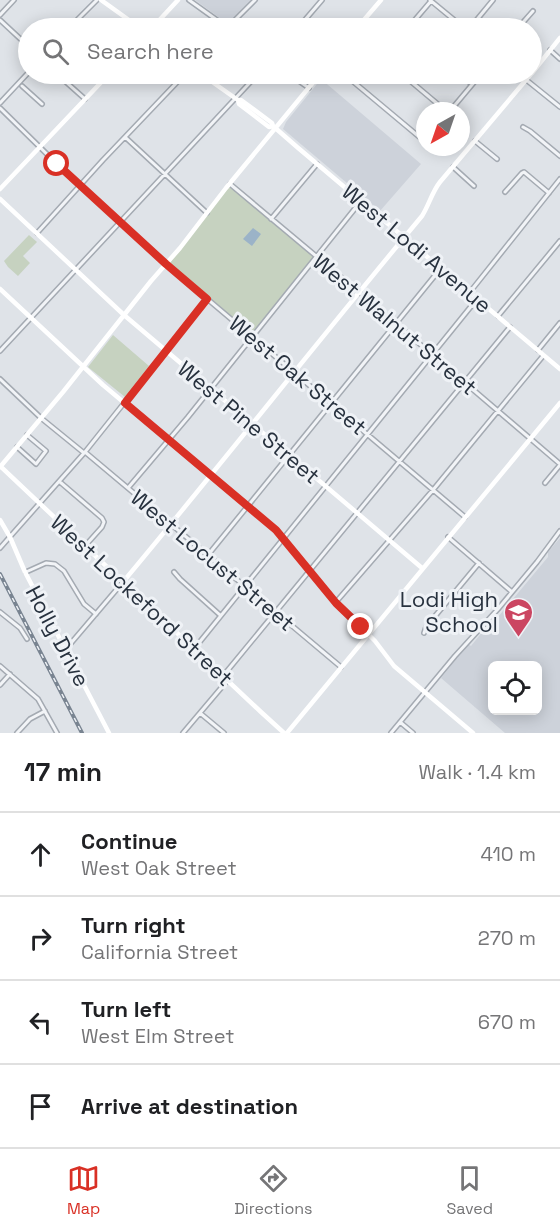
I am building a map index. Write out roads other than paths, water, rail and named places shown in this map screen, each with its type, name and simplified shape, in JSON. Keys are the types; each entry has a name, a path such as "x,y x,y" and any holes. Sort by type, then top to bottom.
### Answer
{"street":[{"path":"0,15 14,0"},
{"path":"80,18 99,0 125,18"},
{"path":"161,18 178,0"},
{"path":"189,0 213,18"},
{"path":"237,18 255,0"},
{"path":"307,18 322,0"},
{"path":"366,18 381,0"},
{"path":"416,18 431,0 452,18"},
{"path":"478,18 493,0"},
{"path":"527,18 533,11"},
{"path":"0,20 18,37"},
{"path":"542,60 560,38"},
{"path":"550,50 560,59"},
{"path":"0,103 18,84"},
{"path":"68,84 84,99"},
{"path":"0,189 99,84"},
{"path":"37,234 175,84"},
{"name":"West Lodi Avenue","path":"215,84 237,99 239,104 269,127 274,127 560,369"},
{"path":"0,351 250,84"},
{"path":"303,84 309,88"},
{"path":"0,466 166,264 274,127 312,84"},
{"path":"356,84 416,134"},
{"path":"414,84 437,102"},
{"path":"456,102 472,84"},
{"path":"66,650 405,237 427,209 435,188 522,84"},
{"path":"532,84 560,107"},
{"path":"22,86 42,104"},
{"name":"West Oak Street","path":"0,108 166,264 465,518"},
{"path":"523,128 530,130 560,156"},
{"path":"125,137 207,213"},
{"path":"475,141 497,159"},
{"path":"271,219 317,164"},
{"path":"453,167 474,186"},
{"path":"505,192 524,172 549,193"},
{"path":"470,292 560,179"},
{"name":"West Walnut Street","path":"230,184 560,465"},
{"name":"West Pine Street","path":"0,199 165,351 209,389 254,423 325,487 422,568"},
{"path":"128,488 361,200"},
{"path":"498,316 560,241"},
{"path":"208,555 441,268"},
{"path":"0,289 82,366 168,440 249,505 283,537 336,603 368,634 394,666 473,733"},
{"path":"194,649 477,298"},
{"path":"0,548 85,453 207,299"},
{"path":"538,350 560,323"},
{"path":"183,733 275,612 510,327"},
{"path":"336,603 544,355"},
{"name":"West Locust Street","path":"0,379 41,418 341,667"},
{"path":"286,733 560,403"},
{"path":"17,447 36,464 46,452 27,435"},
{"path":"544,483 560,465"},
{"name":"West Lockeford Street","path":"0,466 286,733"},
{"path":"60,482 104,522 85,546"},
{"name":"Holly Drive","path":"0,520 109,733"},
{"path":"391,733 512,592 560,531"},
{"path":"448,537 512,592"},
{"path":"25,572 46,563 56,564 64,571 79,597 96,614"},
{"path":"424,633 426,627 479,563"},
{"path":"174,572 220,615"},
{"path":"0,612 20,628 27,639"},
{"path":"0,666 33,693 57,733"},
{"path":"0,685 10,674"},
{"path":"17,733 30,719 45,711"},
{"path":"200,713 224,733"},
{"path":"400,722 413,733"}],"water":[{"path":"253,228 261,234 252,246 243,239"}],"railway":[{"path":"0,574 82,733"}],"place":[{"name":"Lodi High School","path":"519,638"}]}
